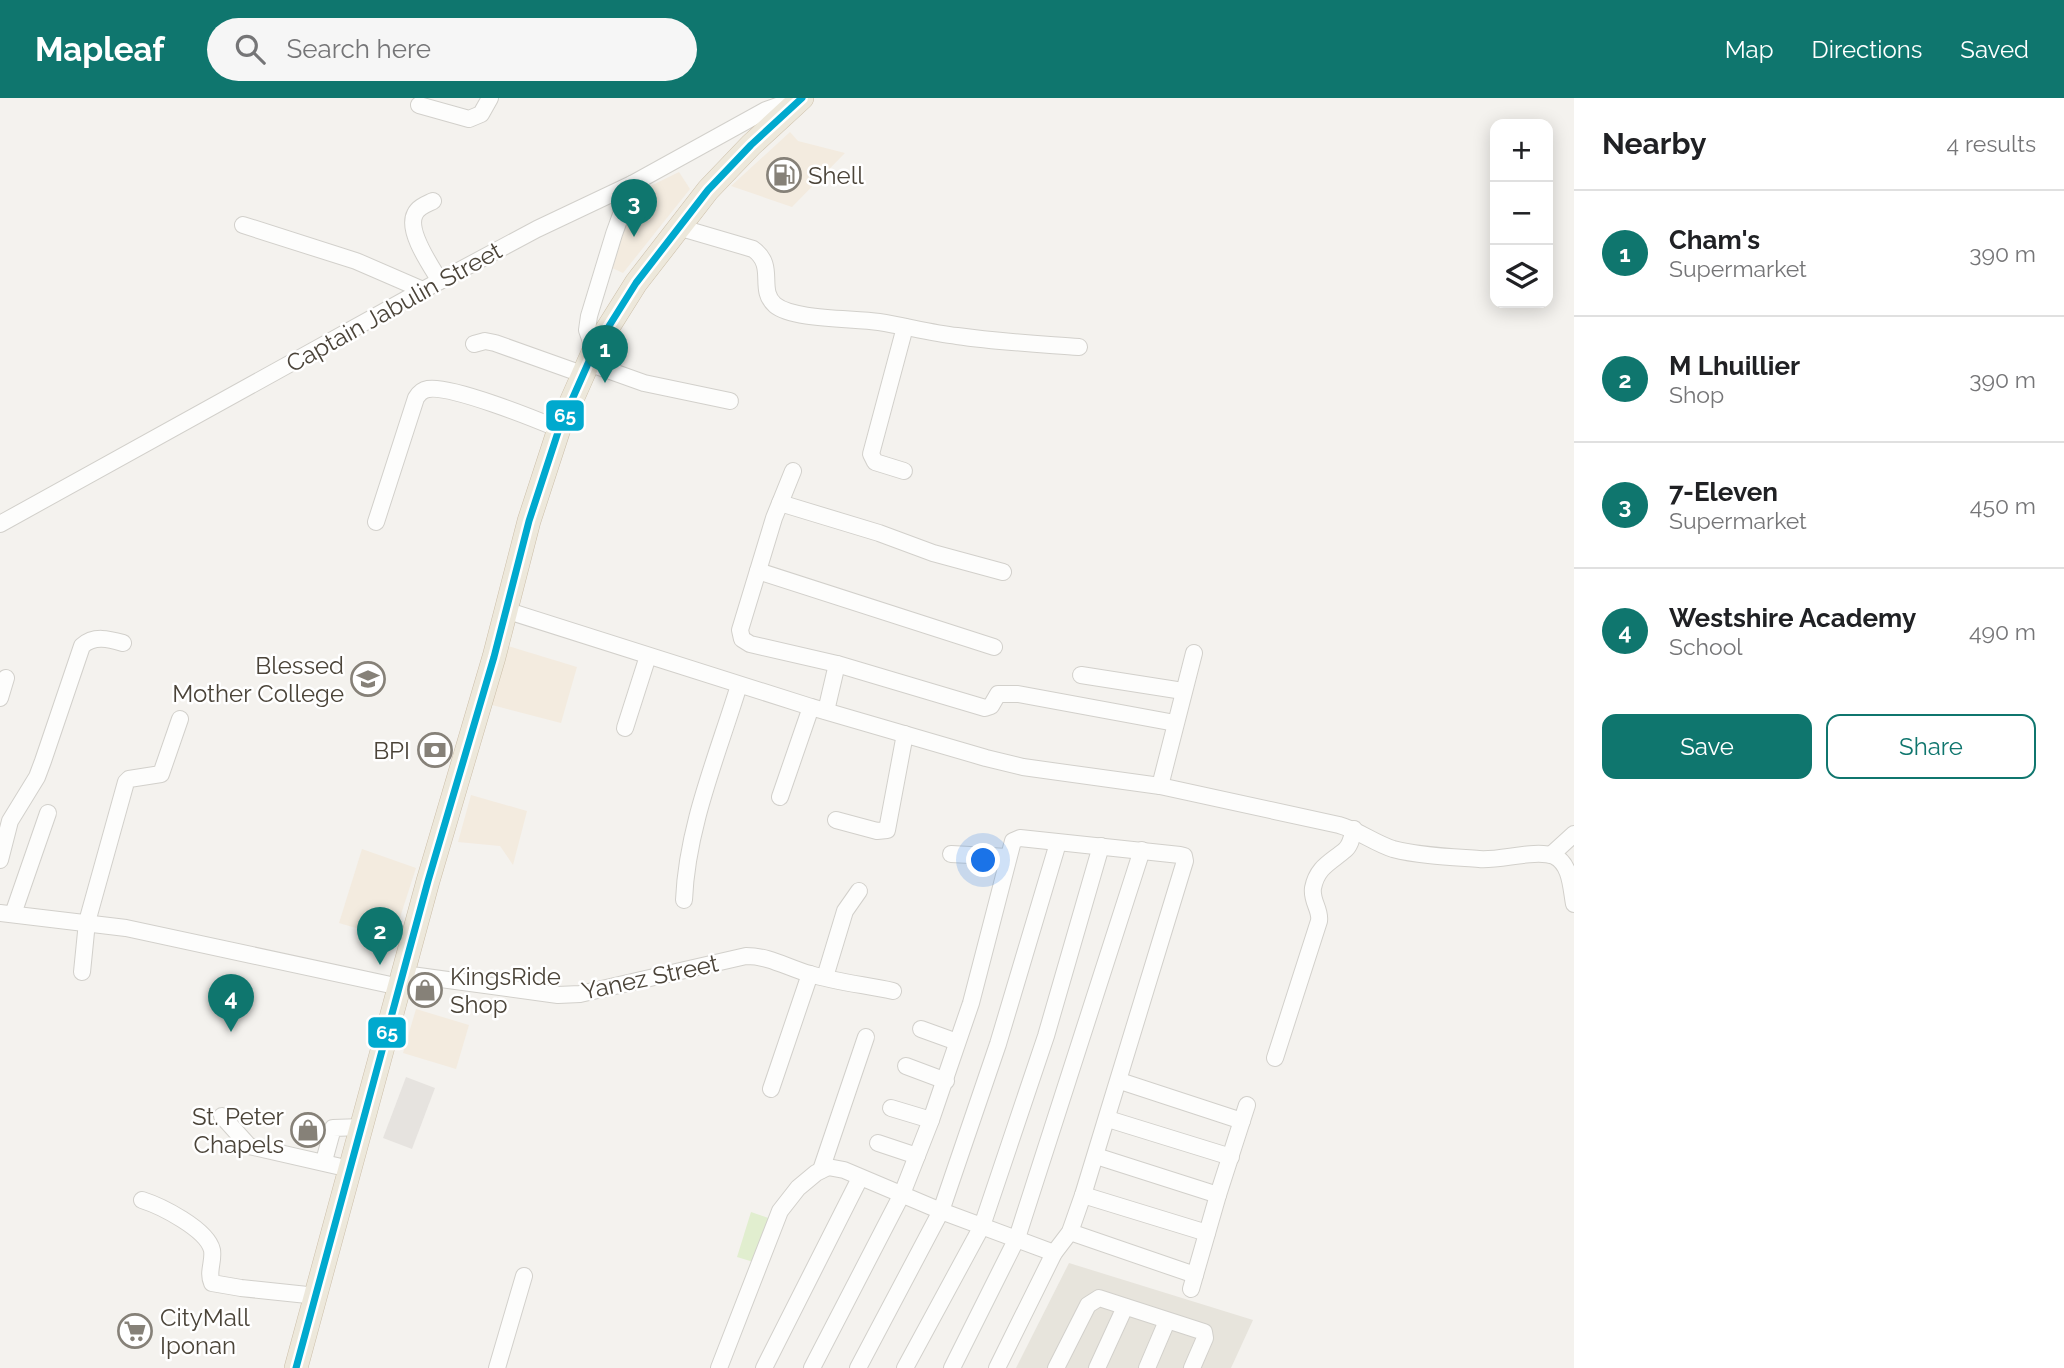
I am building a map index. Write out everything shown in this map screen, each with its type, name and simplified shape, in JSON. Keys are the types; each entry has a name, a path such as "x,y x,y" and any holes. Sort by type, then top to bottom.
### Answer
{"highway":[{"path":"296,1368 540,483 559,429 588,363 636,283 708,190 798,101"}],"street":[{"path":"419,105 469,119 481,114 490,98"},
{"name":"Captain Jabulin Street","path":"0,524 537,229 632,184 766,110 798,101"},
{"path":"588,363 589,316 632,184"},
{"path":"433,201 419,208 412,222 417,240 440,281"},
{"path":"243,225 356,261 424,290"},
{"path":"678,227 753,248 762,255 767,273 766,292 776,306 788,312 959,337 1079,347"},
{"path":"904,471 875,462 870,454 905,327"},
{"path":"474,344 485,341 588,363 644,383 730,401"},
{"path":"376,522 416,398 425,389 442,390 497,405 559,429"},
{"path":"793,471 780,503 740,630 742,639 750,644 836,664 985,708 992,705 998,694 1018,694 1175,723"},
{"path":"780,503 933,553 1003,572"},
{"path":"758,571 993,647"},
{"path":"505,610 818,709 1023,768 1160,786 1354,829 1384,845 1403,851 1480,860 1551,855 1574,834"},
{"path":"0,860 10,821 33,784 43,761 82,646 88,640 107,638 123,643"},
{"path":"1160,786 1194,653"},
{"path":"625,728 648,656"},
{"path":"780,797 836,664"},
{"path":"1081,675 1183,691"},
{"path":"0,698 6,678"},
{"path":"684,900 685,867 691,840 740,685"},
{"path":"82,972 87,922 126,782 129,779 161,774 180,719"},
{"path":"836,820 877,831 887,830 905,734"},
{"path":"7,914 48,813"},
{"path":"1275,1058 1319,921 1313,895 1317,878 1328,861 1347,847 1354,829"},
{"path":"813,1368 902,1194 931,1120 971,1003 1013,841 1058,842 1184,856 1185,861 1120,1081 1070,1231 1054,1253 997,1368"},
{"path":"858,1368 941,1211 998,1044 1058,842"},
{"path":"905,1368 982,1226 1046,1036 1101,846"},
{"path":"952,1368 1017,1238 1142,850"},
{"path":"951,853 1008,857"},
{"path":"1551,855 1564,864 1569,873 1574,904"},
{"path":"771,1089 845,911 859,891"},
{"name":"Yanez Street","path":"7,914 87,922 402,981 558,995 580,994 746,956 766,958 817,976 892,991"},
{"path":"921,1029 957,1042"},
{"path":"821,1170 866,1037"},
{"path":"906,1066 946,1080"},
{"path":"1120,1081 1242,1121"},
{"path":"1070,1231 1193,1282 1247,1105"},
{"path":"891,1108 931,1120"},
{"path":"222,1116 249,1146 350,1169"},
{"path":"1108,1119 1231,1157"},
{"path":"324,1161 333,1128 362,1127"},
{"path":"878,1143 917,1156"},
{"path":"1096,1156 1218,1195"},
{"path":"719,1368 780,1211 798,1188 821,1170 833,1166 941,1211 1054,1253"},
{"path":"764,1368 860,1178"},
{"path":"1083,1195 1207,1233"},
{"path":"142,1200 174,1214 208,1242 212,1250 209,1276 212,1283 317,1296"},
{"path":"497,1368 524,1276"},
{"path":"1056,1368 1088,1305 1099,1298 1204,1332 1205,1338 1192,1368"},
{"path":"1097,1368 1125,1307"},
{"path":"1147,1368 1167,1321"}],"shaded area":[{"path":"790,132 798,141 845,153 792,207 731,186"},
{"path":"679,172 690,189 623,273 610,267 634,194"},
{"path":"508,646 577,667 561,723 492,705"},
{"path":"471,795 527,811 513,865 500,846 458,842"},
{"path":"362,849 416,868 393,939 339,923"},
{"path":"416,1009 469,1025 456,1069 403,1053"},
{"path":"406,1077 435,1088 412,1149 383,1138"},
{"path":"1069,1263 1253,1320 1231,1368 1016,1368"}],"green space":[{"path":"751,1212 774,1220 760,1264 737,1257"}],"transit line":[{"name":"65","path":"296,1368 428,881 494,657 529,521 559,429 594,350 636,283 708,190 802,98"}],"place":[{"name":"Shell","path":"784,175"},
{"name":"7-Eleven","path":"634,237"},
{"name":"Cham's","path":"605,383"},
{"name":"Blessed Mother College","path":"368,679"},
{"name":"BPI","path":"435,750"},
{"name":"M Lhuillier","path":"380,965"},
{"name":"KingsRide Shop","path":"425,990"},
{"name":"Westshire Academy","path":"231,1032"},
{"name":"St. Peter Chapels","path":"308,1130"},
{"name":"CityMall Iponan","path":"135,1331"}]}
